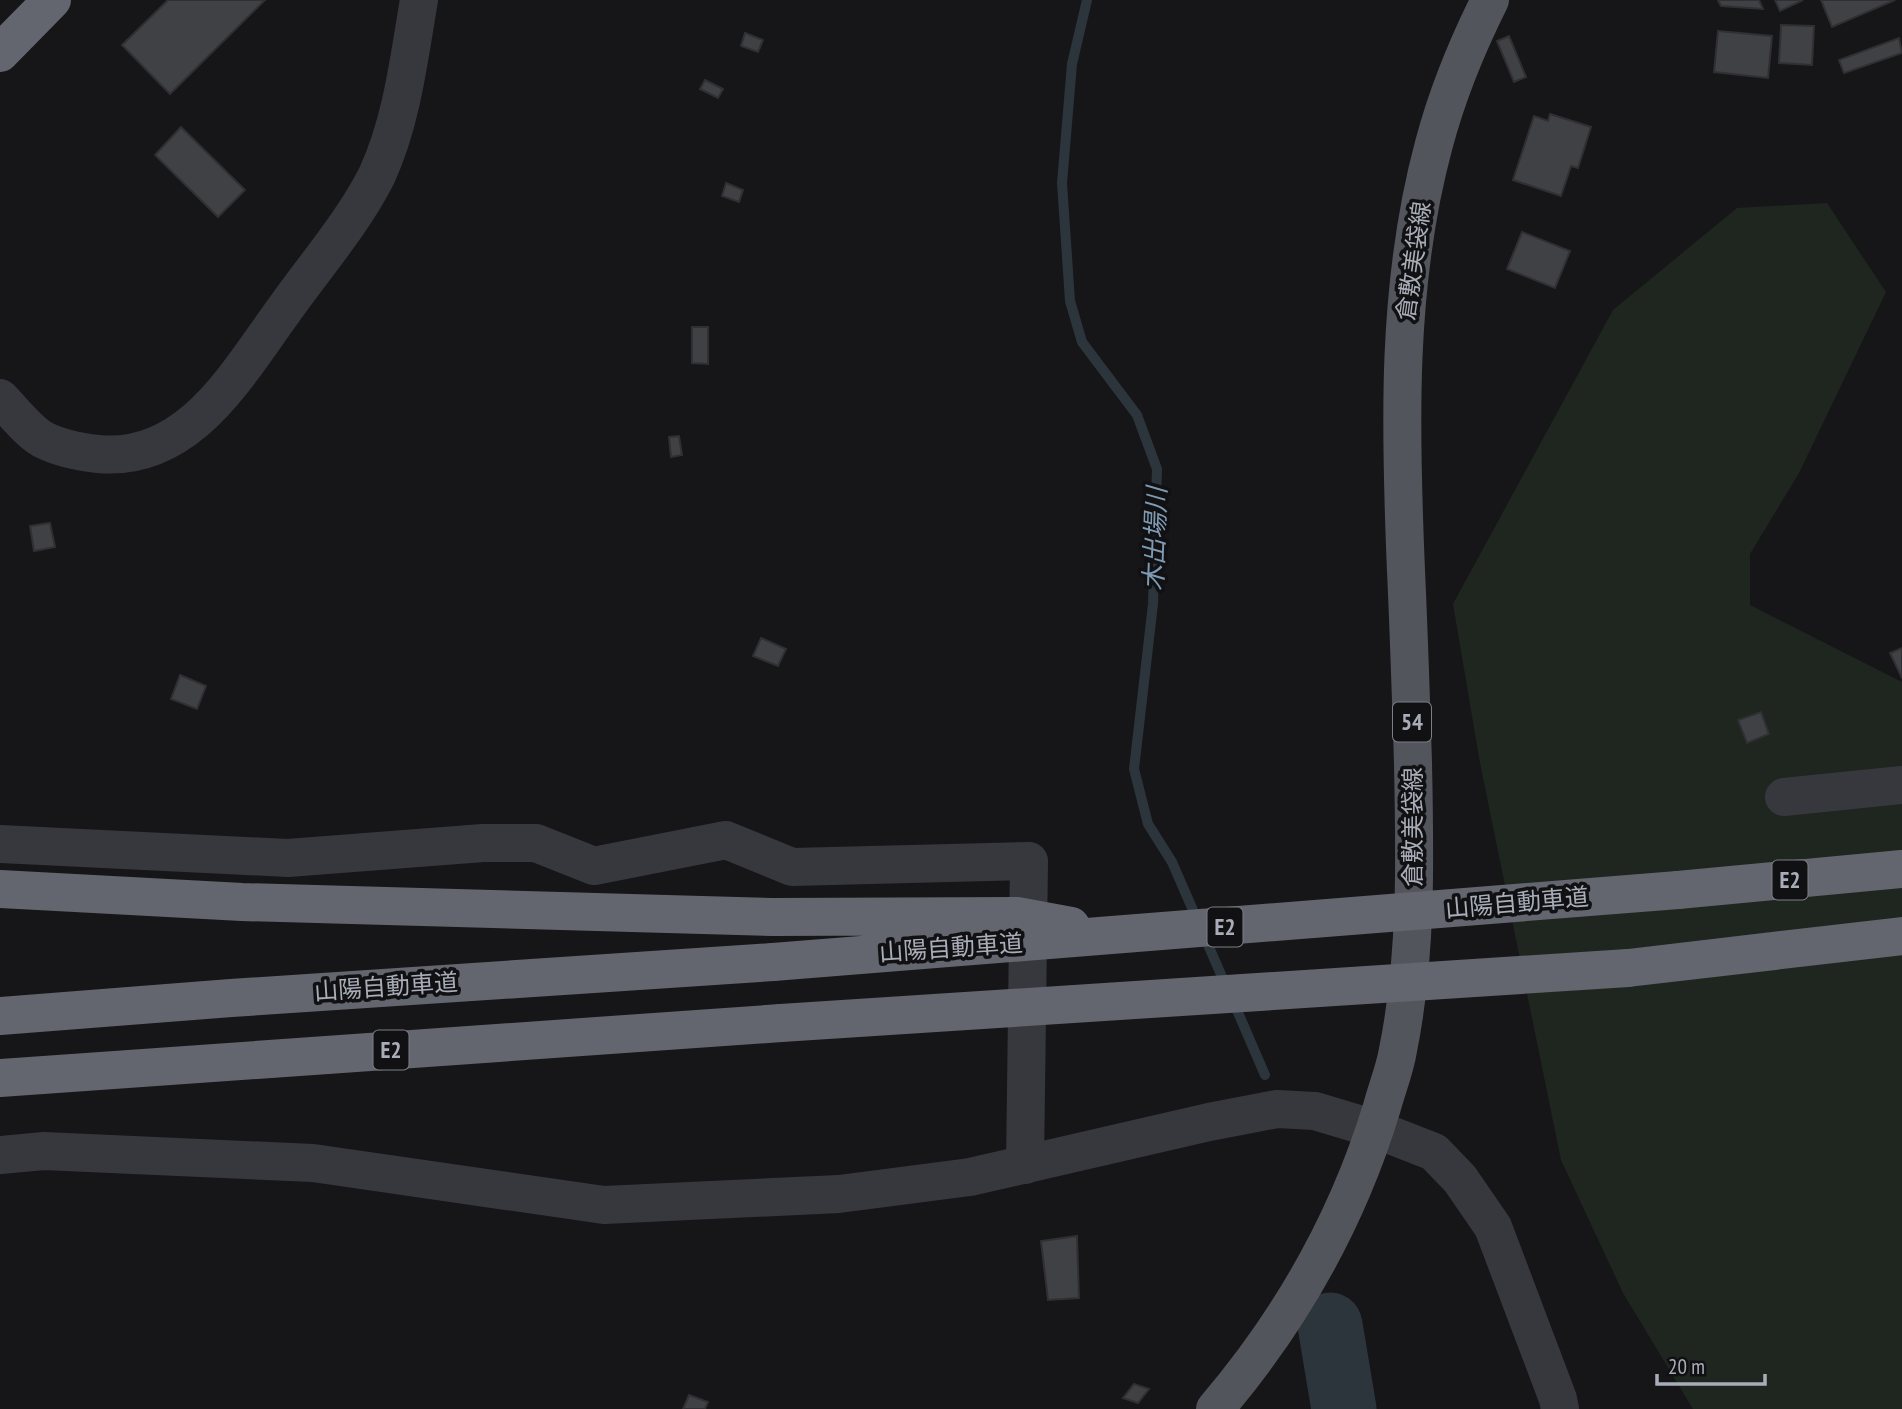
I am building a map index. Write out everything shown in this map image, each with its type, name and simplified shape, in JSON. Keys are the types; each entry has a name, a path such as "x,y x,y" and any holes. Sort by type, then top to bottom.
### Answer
{"highway":[{"path":"0,53 52,0"},
{"name":"山陽自動車道","path":"0,1016 773,962 1678,890 1902,869"},
{"path":"0,889 256,902 773,917 1017,916 1122,935"},
{"name":"E2","path":"0,1078 781,1023 1628,968 1902,936"}],"main road":[{"name":"倉敷美袋線","path":"1215,1409 1247,1371 1304,1286 1344,1210 1375,1129 1398,1052 1410,961 1415,851 1401,447 1404,330 1415,235 1434,144 1468,44 1490,0"}],"street":[{"path":"0,398 40,438 75,452 117,456 153,448 190,427 232,381 349,221 377,174 404,86 419,0"},
{"path":"1784,797 1902,785"},
{"path":"0,844 288,858 483,843 537,843 594,866 726,840 792,867 1029,861 1025,1165"},
{"path":"0,1155 44,1151 313,1163 604,1205 839,1194 970,1177 1209,1122 1278,1110 1315,1111 1375,1129 1434,1152 1460,1179 1493,1227 1560,1409"}],"shaded area":[{"path":"1827,203 1886,292 1799,473 1750,554 1750,605 1902,682 1902,1409 1693,1409 1623,1293 1561,1160 1480,763 1453,604 1613,310 1737,208"}],"building":[{"path":"168,0 265,0 170,94 122,45"},
{"path":"1718,0 1759,0 1763,9 1721,6"},
{"path":"1775,0 1803,0 1780,11"},
{"path":"1821,0 1895,0 1832,27"},
{"path":"1781,25 1814,26 1812,65 1779,63"},
{"path":"1718,31 1772,36 1768,78 1714,72"},
{"path":"745,33 763,40 758,52 741,46"},
{"path":"1509,36 1526,77 1514,82 1497,41"},
{"path":"1899,38 1902,53 1844,73 1839,60"},
{"path":"705,80 723,89 718,98 700,89"},
{"path":"1550,114 1591,127 1578,168 1571,166 1561,196 1513,180 1534,116 1548,121"},
{"path":"181,127 245,190 218,217 155,155"},
{"path":"726,183 743,190 739,202 722,196"},
{"path":"1522,232 1570,251 1555,288 1507,269"},
{"path":"692,327 708,327 708,364 692,363"},
{"path":"679,436 682,455 671,457 669,437"},
{"path":"50,523 55,547 34,551 30,526"},
{"path":"761,638 786,649 778,666 753,656"},
{"path":"1902,648 1902,678 1890,653"},
{"path":"180,675 206,686 197,709 171,699"},
{"path":"1761,712 1769,734 1747,743 1738,720"},
{"path":"1077,1236 1079,1298 1048,1300 1041,1241"},
{"path":"1134,1384 1149,1389 1138,1403 1123,1398"},
{"path":"689,1395 708,1402 705,1409 683,1409"}],"waterway":[{"name":"木出場川","path":"1087,0 1072,64 1062,183 1070,301 1082,342 1137,415 1157,469 1153,604 1134,769 1148,824 1172,862 1226,986"},
{"name":"木出場川","path":"1233,1001 1265,1075"},
{"name":"木出場川","path":"1330,1325 1344,1409"}]}
